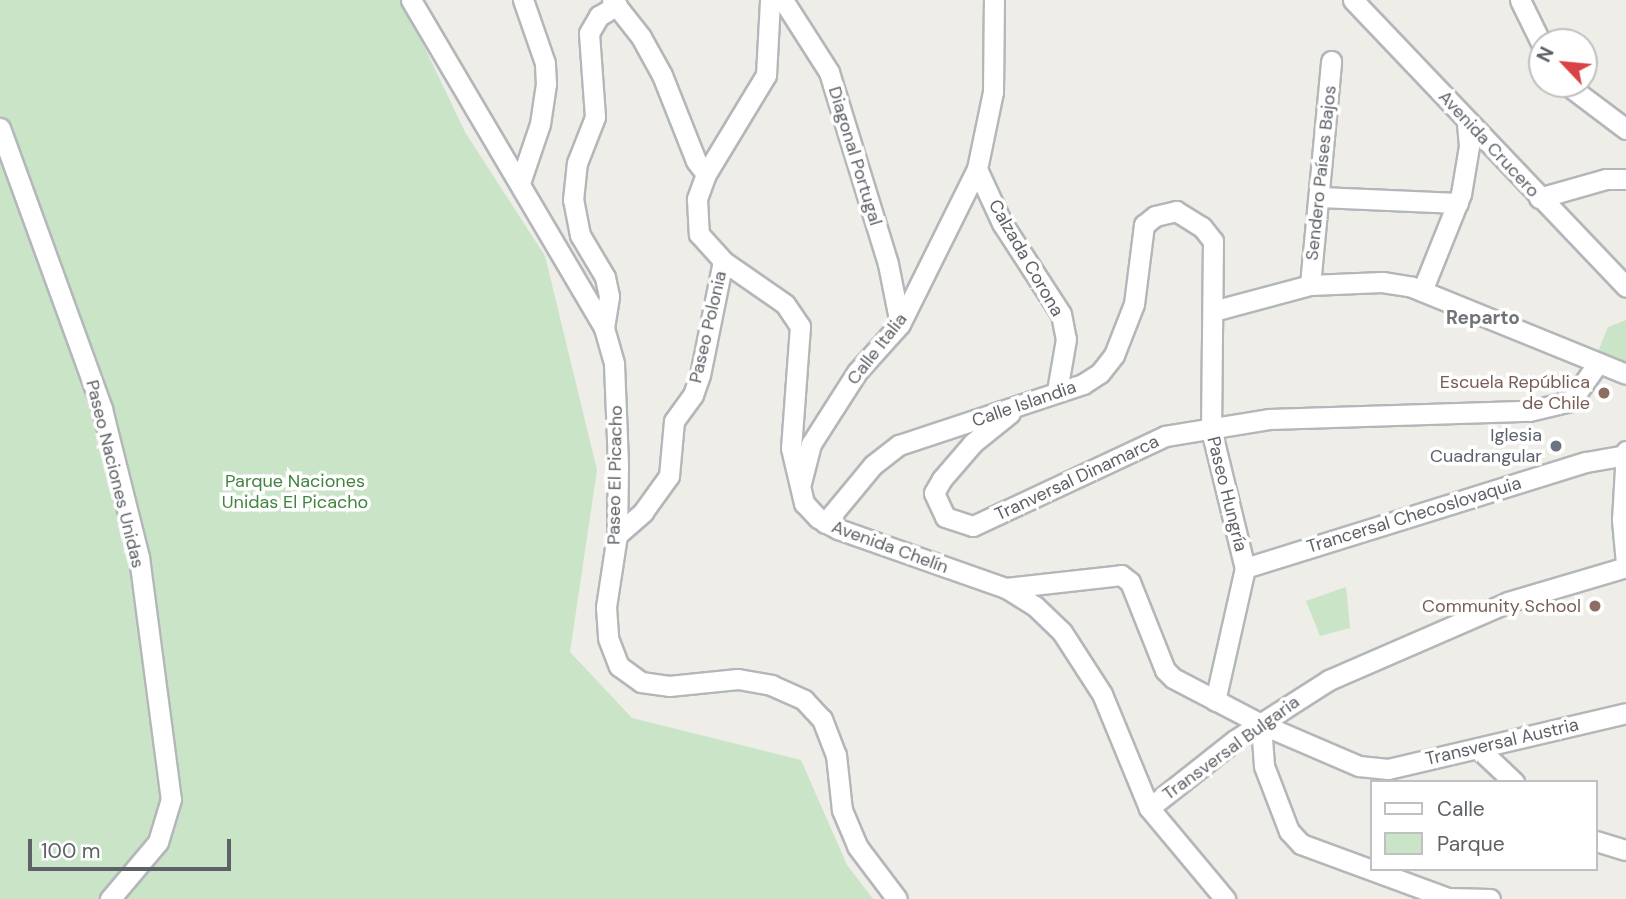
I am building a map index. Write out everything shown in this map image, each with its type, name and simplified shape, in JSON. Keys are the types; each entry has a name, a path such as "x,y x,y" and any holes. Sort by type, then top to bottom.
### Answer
{"street":[{"name":"Paseo El Picacho","path":"411,0 604,328 614,363 617,535 606,607 608,638 619,666 641,682 669,686 738,679 771,685 804,700 822,719 836,755 842,810 857,846 897,899"},
{"path":"520,183 540,124 546,84 545,63 523,0"},
{"path":"604,328 609,296 605,278 580,235 573,200 577,163 595,117 589,33 599,16 614,3 662,75 696,161 706,174 766,75 771,0"},
{"name":"Diagonal Portugal","path":"783,0 829,72 888,264 900,324"},
{"name":"Calle Italia","path":"799,492 811,444 834,405 900,324 977,169 993,92 994,0"},
{"name":"Avenida Crucero","path":"1353,0 1626,287"},
{"path":"1520,0 1534,28"},
{"name":"Sendero Países Bajos","path":"1310,285 1331,61"},
{"path":"1585,98 1626,129"},
{"path":"1422,291 1458,203 1469,146 1467,121"},
{"name":"Paseo Naciones Unidas","path":"0,128 102,409 139,557 171,799 158,842 110,899"},
{"name":"Calzada Corona","path":"977,169 1002,223 1060,314 1066,339 1057,391"},
{"name":"Avenida Chelín","path":"706,174 697,199 699,234 723,261 785,304 800,326 791,448 799,492 813,514 825,523 1006,588 1035,606 1082,660 1102,694 1149,808 1225,899"},
{"path":"1539,198 1606,179 1626,179"},
{"path":"1320,197 1458,203"},
{"name":"Calle Islandia","path":"825,523 857,482 899,445 1083,384 1114,355 1134,304 1144,225 1155,216 1176,211 1202,228 1213,241"},
{"name":"Paseo Hungría","path":"1213,241 1210,429 1245,568 1215,701"},
{"name":"Paseo Polonia","path":"617,535 643,512 669,476 674,421 693,395 700,374 723,261"},
{"path":"1213,312 1310,285 1382,282 1422,291 1626,374"},
{"name":"Tranversal Dinamarca","path":"1025,402 973,443 942,478 934,493 945,516 973,526 1165,436 1269,419 1529,411 1571,401 1598,363"},
{"path":"1625,453 1626,565"},
{"name":"Trancersal Checoslovaquia","path":"1245,568 1586,462 1625,453"},
{"name":"Transversal Bulgaria","path":"1149,808 1261,724 1329,680 1421,637 1508,602 1626,565"},
{"name":"Transversal Austria","path":"1006,588 1121,575 1130,582 1165,670 1215,701 1261,724 1359,766 1388,769 1626,713"},
{"path":"1261,724 1261,758 1294,839 1313,852 1445,898 1490,899"},
{"path":"1478,748 1512,780"},
{"path":"1598,842 1626,849"}],"green space":[{"name":"Parque Naciones Unidas El Picacho","path":"0,0 402,0 465,132 545,256 597,470 570,652 632,718 801,760 847,865 873,899 0,899"},
{"path":"1626,320 1626,367 1597,354 1608,327"},
{"path":"1346,587 1350,628 1320,636 1306,601"}],"place":[{"name":"Escuela República de Chile","path":"1604,393"},
{"name":"Iglesia Cuadrangular","path":"1556,446"},
{"name":"Community School","path":"1595,606"}],"district":[{"name":"Reparto","path":"1483,318"}]}
